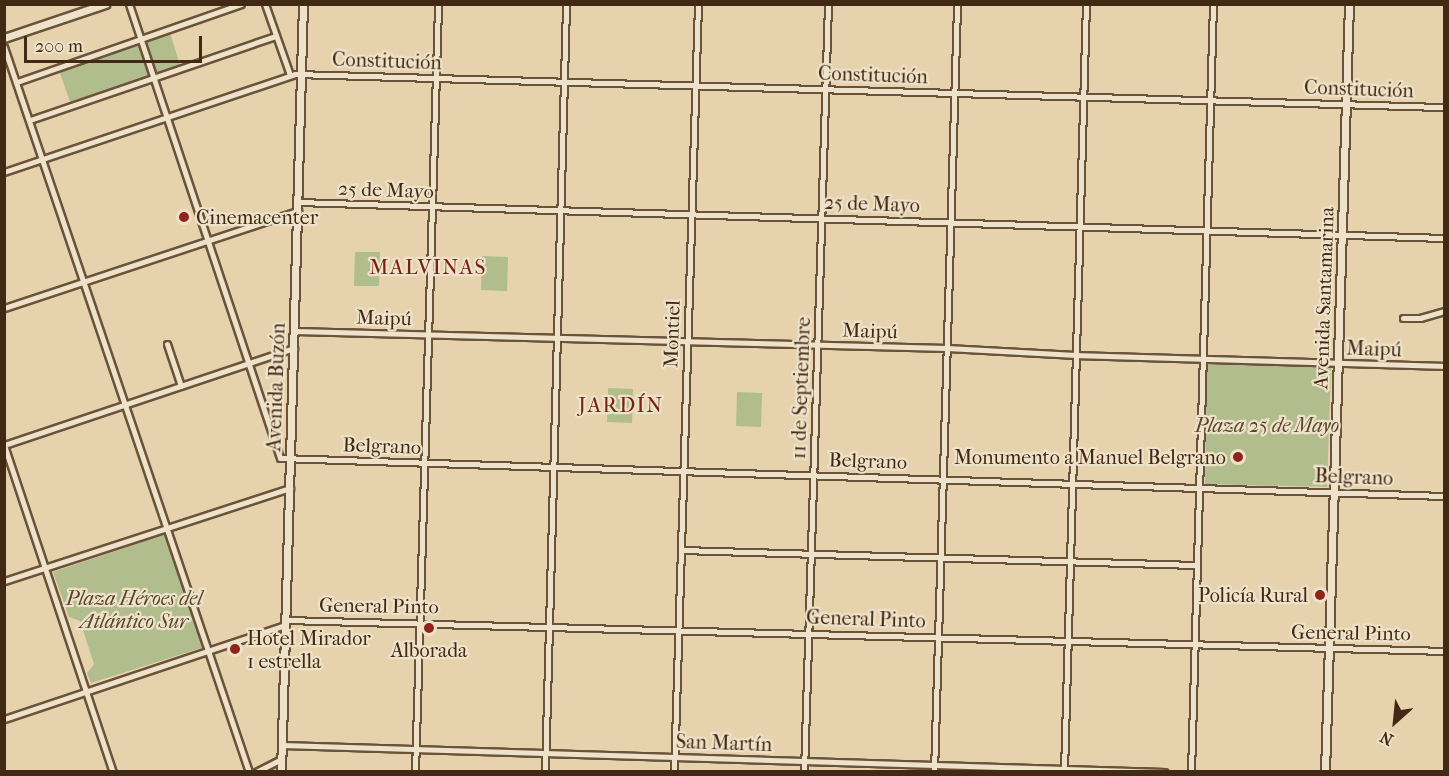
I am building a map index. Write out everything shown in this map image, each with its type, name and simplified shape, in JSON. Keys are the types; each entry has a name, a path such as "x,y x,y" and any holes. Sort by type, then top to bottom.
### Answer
{"main road":[{"path":"4,38 105,4"},
{"name":"Avenida Buzón","path":"281,771 303,4"},
{"name":"Avenida Santamarina","path":"1325,771 1349,4"}],"street":[{"path":"129,4 280,458 291,459"},
{"path":"16,82 241,4"},
{"path":"265,4 290,75"},
{"path":"416,771 438,4"},
{"path":"545,771 567,4"},
{"name":"Montiel","path":"674,771 698,4"},
{"name":"11 de Septiembre","path":"804,771 828,4"},
{"path":"934,768 957,4"},
{"path":"1064,770 1086,4"},
{"path":"1191,771 1201,487 1213,4"},
{"path":"30,120 276,36"},
{"path":"4,47 44,159 249,771"},
{"name":"Constitución","path":"4,172 290,75 301,74 1444,107"},
{"name":"25 de Mayo","path":"298,202 1444,238"},
{"path":"4,308 297,211"},
{"path":"1403,318 1420,318 1444,311"},
{"name":"Maipú","path":"295,331 946,348 1076,356 1444,366"},
{"path":"167,344 181,386"},
{"path":"113,771 4,445 294,348"},
{"name":"Belgrano","path":"291,459 1444,496"},
{"path":"4,581 290,488"},
{"path":"681,550 1197,565"},
{"name":"General Pinto","path":"4,719 209,651 285,622 420,621 1444,651"},
{"name":"San Martín","path":"282,745 674,756 934,768 1165,771"},
{"path":"256,771 281,759"}],"green space":[{"path":"170,33 180,65 156,73 145,42"},
{"path":"138,43 149,76 70,102 59,70"},
{"path":"355,252 380,252 379,286 354,286"},
{"path":"482,256 508,257 507,291 481,290"},
{"name":"Plaza 25 de Mayo","path":"1207,361 1331,367 1327,487 1205,484"},
{"path":"608,388 633,389 632,423 607,422"},
{"path":"737,392 762,393 761,427 736,426"},
{"name":"Plaza Héroes del Atlántico Sur","path":"166,534 204,647 91,683 87,673 94,664 80,621 69,617 53,572"}],"place":[{"name":"Cinemacenter","path":"184,217"},
{"name":"Monumento a Manuel Belgrano","path":"1238,457"},
{"name":"Policía Rural","path":"1320,595"},
{"name":"Alborada","path":"429,628"},
{"name":"Hotel Mirador 1 estrella","path":"235,649"}],"district":[{"name":"MALVINAS","path":"428,267"},
{"name":"JARDÍN","path":"621,405"}]}
